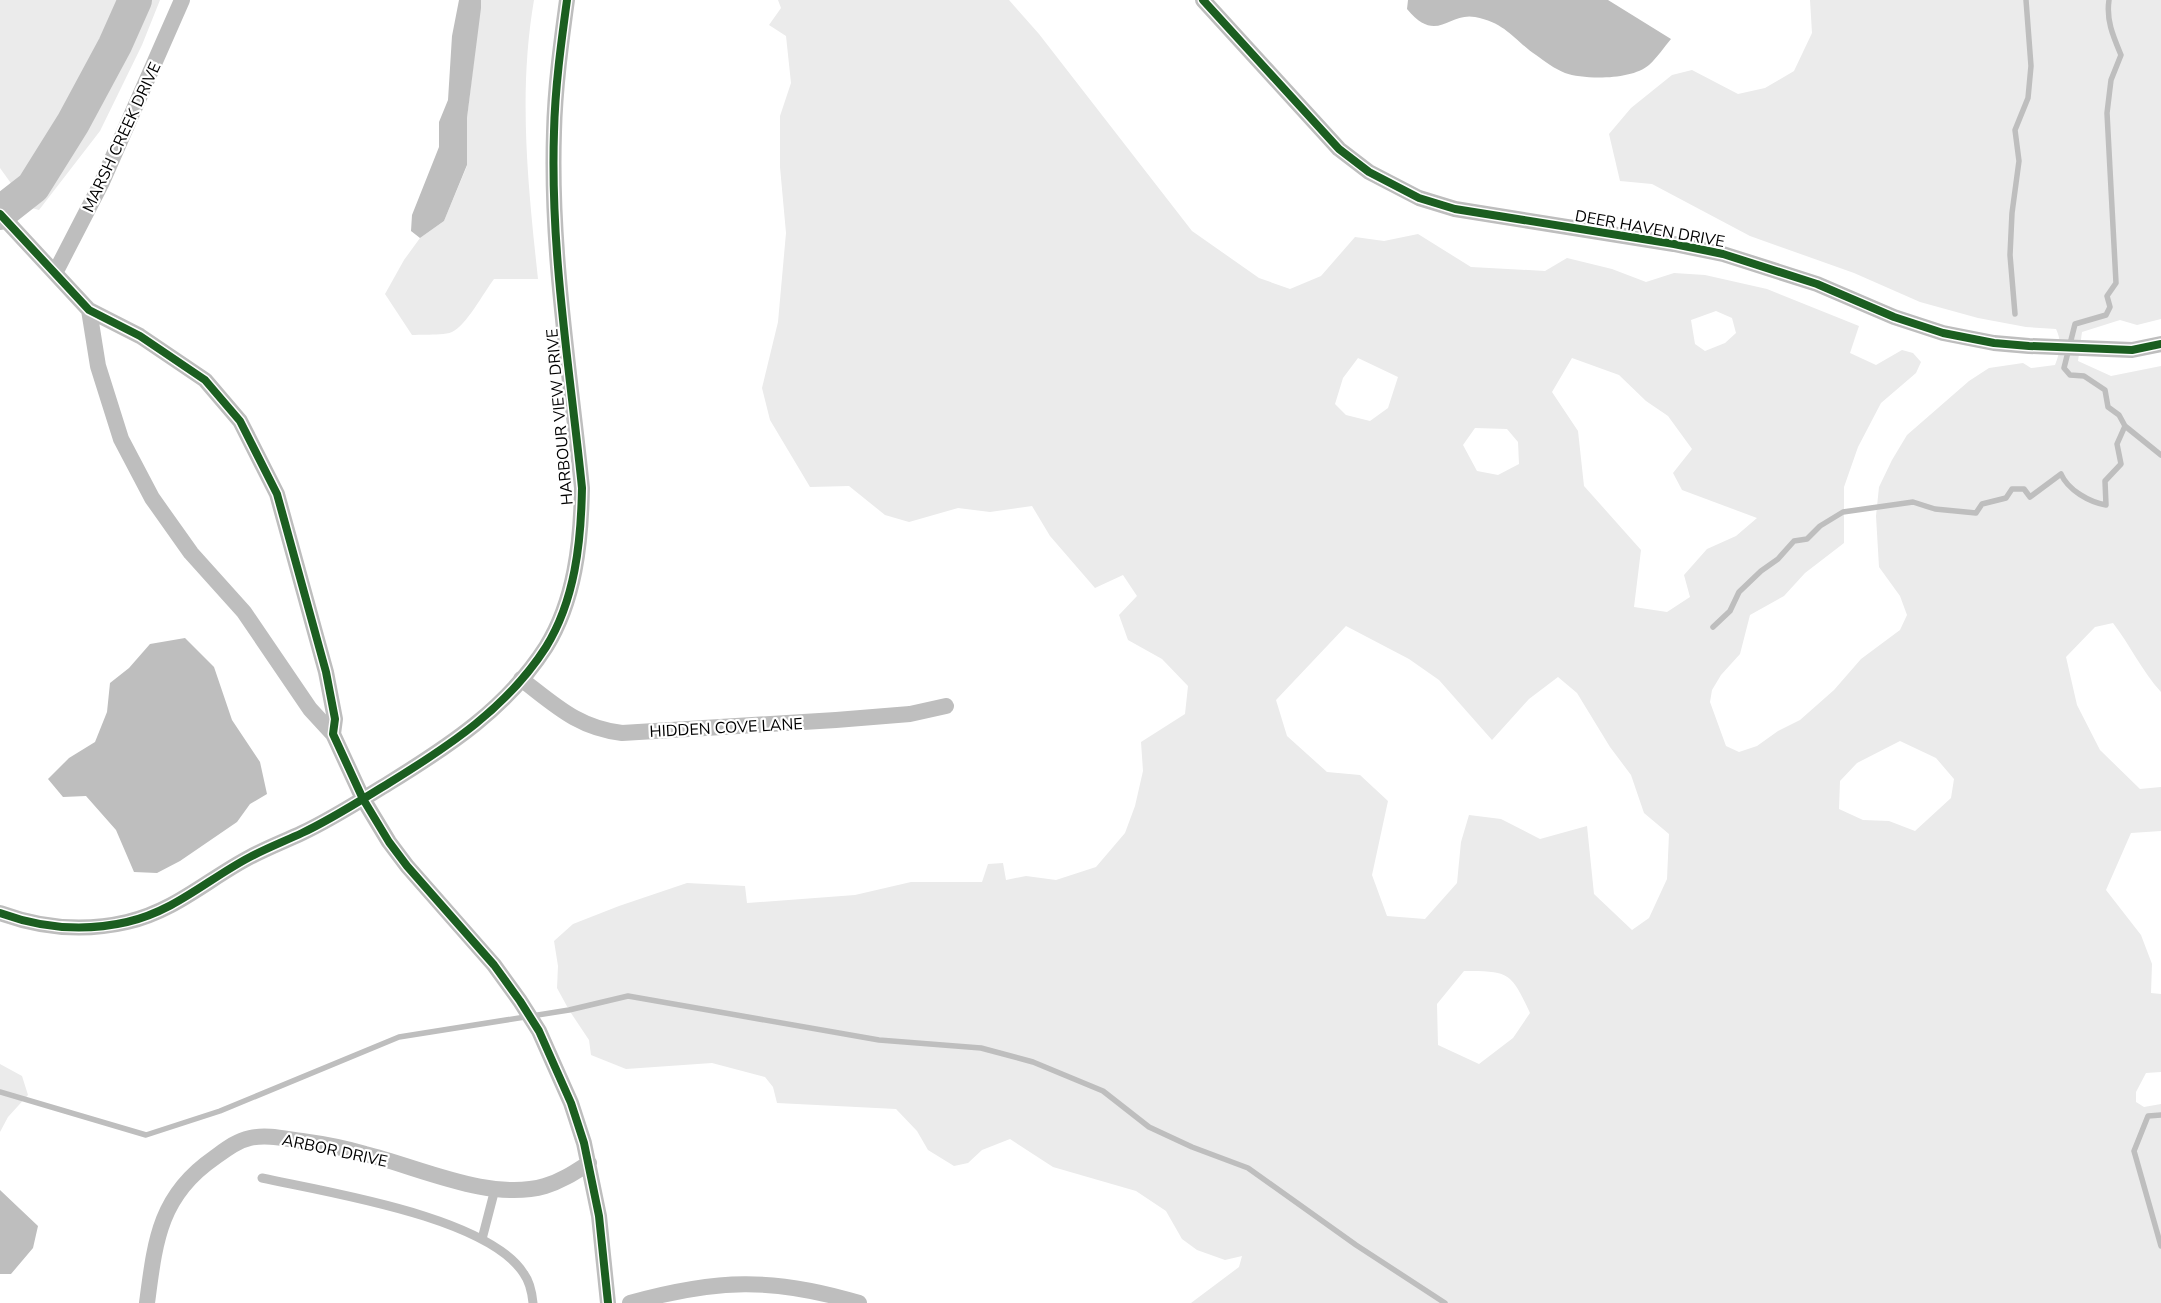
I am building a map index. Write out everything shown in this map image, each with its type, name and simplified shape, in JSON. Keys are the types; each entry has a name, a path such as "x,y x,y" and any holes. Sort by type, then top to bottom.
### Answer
{"street":[{"name":"MARSH CREEK DRIVE","path":"55,273 102,182 182,0"},
{"name":"HARBOUR VIEW DRIVE","path":"0,913 48,926 68,928 108,926 147,916 184,900 251,856 303,832 363,799 449,746 484,719 521,679 545,648 558,624 568,598 581,521 582,488 559,267 555,207 554,132 559,59 567,0"},
{"name":"DEER HAVEN DRIVE","path":"1203,0 1339,149 1369,172 1419,198 1455,209 1674,244 1723,254 1817,284 1894,317 1944,333 1994,343 2054,348 2132,350 2161,344"},
{"path":"0,214 89,310 140,336 205,380 240,421 277,494 326,672 335,718 333,734"},
{"path":"89,310 98,366 121,439 152,498 191,553 244,612 310,709 333,734 363,799 389,842 407,866 494,965 539,1031 572,1103 589,1163 599,1216 608,1303"},
{"name":"HIDDEN COVE LANE","path":"521,679 571,718 587,726 622,733 845,720 910,714 946,706"},
{"name":"ARBOR DRIVE","path":"147,1303 155,1243 164,1217 174,1198 208,1162 234,1144 251,1138 268,1137 319,1144 366,1154 474,1185 495,1189 525,1189 544,1186 568,1177 589,1163"},
{"path":"630,1303 676,1290 711,1285 757,1284 800,1288 859,1303"}],"lane":[{"path":"262,1178 410,1212 450,1224 482,1240 514,1261 525,1274 533,1303"},
{"path":"482,1240 495,1189"}],"shaded area":[{"path":"0,0 160,0 142,45 100,131 39,210 28,207 0,168"},
{"path":"459,0 481,0 467,118 467,165 444,221 420,238 411,231 412,215 439,147 439,122 448,100 452,36"},
{"path":"481,0 534,0 526,70 526,140 538,279 494,279 469,316 457,329 443,334 412,335 385,294 404,260 420,238 444,221 467,166 467,118"},
{"path":"778,0 1009,0 1039,34 1192,231 1259,278 1290,289 1321,276 1355,237 1384,241 1418,234 1471,267 1545,271 1567,258 1612,269 1646,282 1674,273 1705,275 1767,289 1859,326 1850,353 1876,365 1902,350 1913,353 1921,362 1916,373 1881,403 1858,447 1844,487 1844,543 1805,573 1784,596 1750,615 1740,654 1721,675 1712,690 1710,702 1726,746 1739,752 1757,746 1778,731 1800,720 1834,690 1861,659 1900,630 1907,615 1900,596 1879,567 1876,516 1879,487 1907,435 1969,381 1989,368 2023,363 2031,368 2055,365 2060,342 2056,329 2026,327 1978,318 1920,302 1854,273 1750,236 1652,184 1620,181 1609,134 1631,108 1672,75 1692,70 1738,94 1765,88 1794,71 1812,33 1810,0 2161,0 2161,319 2137,325 2120,320 2082,332 2078,361 2111,376 2161,366 2161,692 2113,623 2095,627 2066,657 2077,705 2100,750 2140,789 2161,787 2161,831 2131,833 2106,890 2141,935 2152,964 2151,993 2161,994 2161,1072 2146,1073 2136,1092 2136,1102 2144,1107 2161,1104 2161,1303 1191,1303 1239,1267 1242,1256 1225,1260 1197,1250 1182,1239 1166,1211 1136,1191 1053,1167 1010,1139 982,1150 968,1163 954,1166 928,1150 917,1131 896,1109 777,1103 773,1087 765,1077 712,1063 626,1069 591,1055 589,1040 557,988 558,966 554,941 573,924 687,883 745,886 747,903 855,895 911,882 982,882 988,864 1003,863 1006,880 1026,876 1056,880 1096,867 1125,833 1135,806 1143,771 1141,742 1185,714 1188,686 1162,659 1128,640 1119,615 1137,596 1123,575 1095,588 1050,536 1032,506 990,512 958,508 909,522 885,515 849,486 810,487 770,420 762,388 778,322 786,233 780,167 780,116 791,83 786,36 769,25 781,8","holes":["1716,311 1732,318 1736,333 1725,343 1705,351 1695,344 1691,320","1358,358 1398,377 1388,408 1370,421 1346,415 1335,404 1343,378","1572,358 1619,375 1646,401 1668,416 1692,449 1673,473 1682,490 1757,518 1736,536 1707,549 1684,575 1690,597 1667,612 1634,607 1641,550 1584,486 1578,431 1552,392","1475,428 1507,429 1518,442 1519,464 1498,475 1477,471 1463,445","1346,626 1409,659 1439,680 1492,740 1529,699 1558,677 1577,693 1610,747 1631,775 1644,813 1669,834 1667,879 1649,918 1632,930 1594,894 1587,826 1540,839 1501,819 1469,815 1461,842 1457,883 1425,919 1387,916 1372,875 1388,801 1360,775 1327,772 1287,736 1276,700","1900,741 1936,758 1954,779 1951,798 1915,831 1889,821 1863,820 1839,809 1840,781 1857,763","1464,971 1500,973 1513,982 1530,1013 1513,1038 1479,1064 1438,1045 1437,1004"]},
{"path":"1408,0 1608,0 1671,39 1649,65 1632,74 1596,78 1584,77 1565,73 1550,65 1502,27 1486,20 1466,17 1442,25 1426,25 1407,9"},
{"path":"185,638 214,667 232,720 260,762 267,794 250,804 237,822 180,861 157,873 134,872 116,830 86,796 63,797 48,779 69,758 95,742 107,712 110,683 129,668 150,644"},
{"path":"0,1064 22,1076 28,1095 8,1117 0,1132"},
{"path":"0,1190 38,1226 33,1248 11,1274 0,1274"}],"waterway":[{"path":"0,213 33,187 73,123 115,45 135,0"},
{"path":"2015,314 2010,255 2012,213 2019,161 2015,130 2028,98 2031,66 2026,0"},
{"path":"2109,0 2109,21 2121,55 2111,80 2107,113 2116,283 2107,296 2110,307 2106,315 2075,324 2064,368 2070,375 2084,376 2105,390 2108,407 2119,415 2125,426 2161,455"},
{"path":"1713,627 1730,611 1739,592 1761,571 1778,559 1794,541 1807,539 1820,526 1843,512 1913,502 1935,509 1976,513 1982,504 2006,498 2012,489 2024,489 2030,497 2061,474 2074,490 2093,501 2106,505 2105,481 2121,464 2117,444 2125,426"},
{"path":"0,1092 146,1135 220,1111 399,1037 569,1010 628,996 879,1040 981,1048 1033,1062 1103,1091 1149,1127 1192,1147 1248,1168 1356,1245 1445,1303"},
{"path":"2161,1115 2148,1116 2134,1151 2161,1246"}],"cycle path":[{"path":"0,913 31,922 79,928 127,922 161,910 191,894 250,857 335,816 455,740 495,707 513,689 531,669 546,647 556,629 570,591 578,550 582,488 562,310 555,221 554,132 567,0"},
{"path":"1203,0 1339,149 1369,172 1419,198 1455,209 1674,244 1723,254 1817,284 1894,317 1943,333 1994,343 2029,346 2132,350 2161,344"},
{"path":"0,214 89,310 140,336 205,380 240,421 277,494 326,672 335,719 333,734 363,799 389,842 407,866 494,965 520,1001 539,1031 571,1103 584,1143 599,1216 608,1303"}]}
